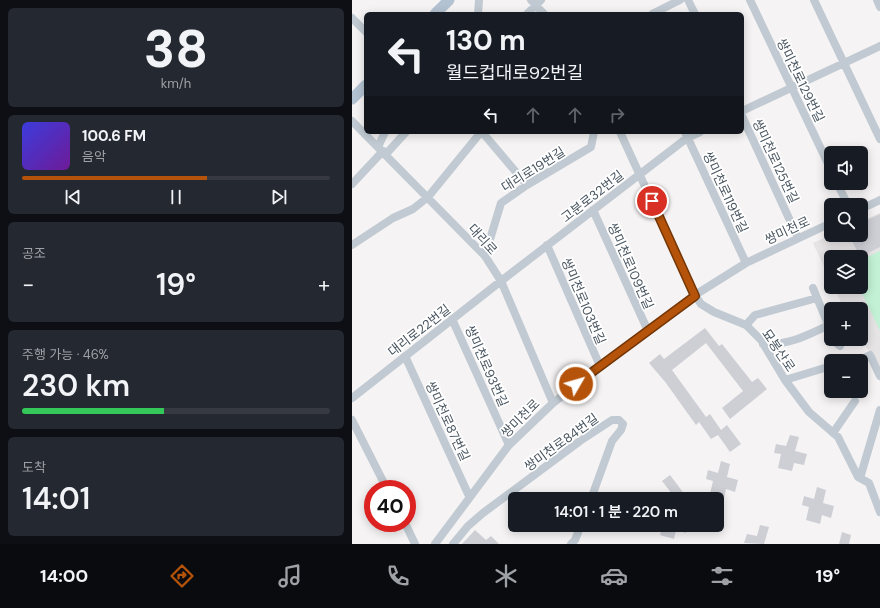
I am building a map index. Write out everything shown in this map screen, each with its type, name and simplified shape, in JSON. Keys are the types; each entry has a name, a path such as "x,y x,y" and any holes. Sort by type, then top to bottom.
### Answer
{"main road":[{"path":"437,12 448,0"},
{"path":"352,99 364,87"}],"street":[{"path":"478,12 479,0"},
{"path":"656,12 680,0"},
{"path":"688,0 694,12"},
{"name":"쌍미천로129번길","path":"750,0 824,155"},
{"path":"814,0 880,139"},
{"path":"877,0 880,7"},
{"path":"528,12 536,2 543,12"},
{"path":"352,18 364,30"},
{"path":"744,110 880,46"},
{"name":"쌍미천로125번길","path":"744,120 798,238"},
{"name":"대리로","path":"352,121 364,133"},
{"name":"대리로","path":"365,134 485,256 501,281 553,403"},
{"path":"382,151 385,134"},
{"path":"352,184 382,151 403,134"},
{"path":"352,245 393,218 413,209 428,197 480,134"},
{"path":"484,134 527,185"},
{"name":"대리로19번길","path":"485,256 501,203 527,185 590,147 593,134"},
{"path":"621,134 695,296"},
{"name":"고분로32번길","path":"501,281 640,174 686,135"},
{"name":"쌍미천로119번길","path":"686,135 746,263"},
{"path":"868,206 880,200"},
{"name":"쌍미천로109번길","path":"593,210 648,331"},
{"name":"쌍미천로","path":"435,544 469,496 509,445 553,403 600,366 695,296 746,263 824,226"},
{"name":"쌍미천로103번길","path":"547,245 600,366"},
{"name":"대리로22번길","path":"352,398 501,281"},
{"path":"813,288 824,314"},
{"name":"묘봉산로","path":"695,296 701,304 714,312 746,325 763,344 785,380 809,412 838,437 851,466 860,478 869,483 880,512"},
{"path":"746,325 754,315 817,298"},
{"name":"쌍미천로93번길","path":"452,319 509,445"},
{"path":"763,344 780,345 824,330"},
{"path":"868,356 870,355 880,376"},
{"name":"쌍미천로87번길","path":"405,356 469,496"},
{"path":"785,380 824,368"},
{"path":"833,433 855,401"},
{"path":"860,478 880,410"},
{"path":"352,420 382,480"},
{"name":"쌍미천로84번길","path":"511,492 580,441 612,420 619,420 622,424 621,430 612,441 594,492"},
{"name":"쌍미천로84번길","path":"453,544 468,526 508,494"},
{"path":"409,532 415,544"},
{"path":"578,532 573,542 583,544"}],"shaded area":[{"path":"880,213 880,366 865,346 868,346 868,302 841,302 837,294 868,294 868,250 824,250 824,267 813,243 824,238 824,242 868,242 868,218"}],"green space":[{"path":"880,251 880,331 868,306 868,302 866,302 862,294 868,294 868,257"}],"building":[{"path":"880,214 880,247 868,253 868,250 856,250 852,242 868,242 868,220"},
{"path":"705,328 719,346 722,344 752,382 758,378 767,389 730,419 722,408 743,391 706,343 672,370 706,417 710,414 721,430 727,425 741,444 730,452 718,435 711,439 699,422 696,425 666,383 649,363 660,354 664,359"},
{"path":"790,435 799,437 795,451 807,454 804,465 794,463 792,471 778,468 781,454 774,453 776,444 786,446"},
{"path":"721,461 730,464 727,477 738,480 735,492 726,489 724,498 724,492 710,492 713,481 706,479 708,470 718,473"},
{"path":"670,475 683,492 671,492 662,481"},
{"path":"817,487 826,490 823,503 834,506 831,518 822,515 820,524 806,520 809,507 802,505 804,496 814,499"},
{"path":"760,525 769,527 764,544 744,543 747,534 757,536"},
{"path":"475,530 486,540 491,536 499,544 462,544"},
{"path":"661,532 676,532 674,539 660,535"},
{"path":"842,532 851,535 849,544 839,544"}],"route":[{"path":"576,384 695,296 652,201"}]}
